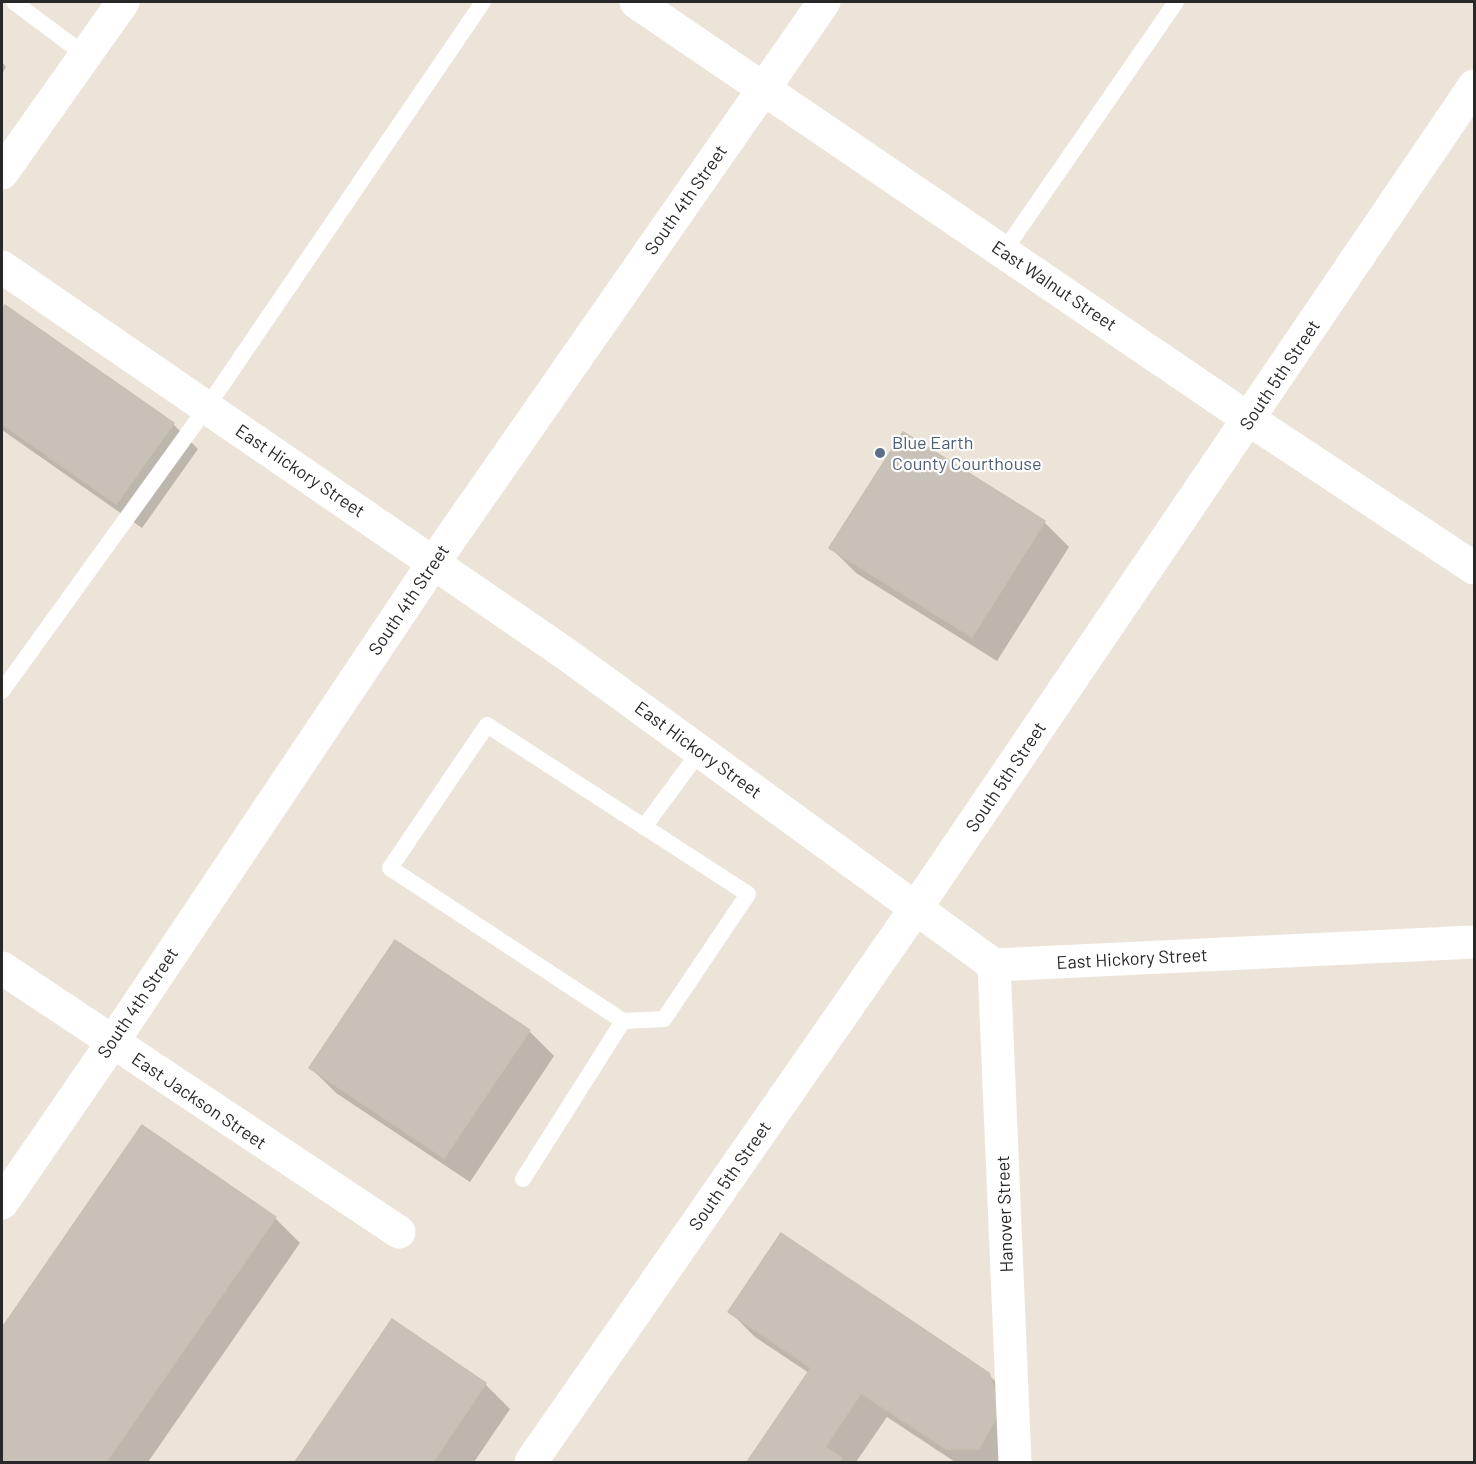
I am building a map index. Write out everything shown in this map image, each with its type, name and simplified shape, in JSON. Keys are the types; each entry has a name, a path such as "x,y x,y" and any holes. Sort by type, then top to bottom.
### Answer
{"street":[{"path":"2,173 123,2"},
{"name":"East Walnut Street","path":"636,2 765,87 1250,420 1474,568"},
{"name":"South 4th Street","path":"2,1203 434,562 824,2"},
{"name":"South 5th Street","path":"531,1462 916,908 1250,420 1474,86"},
{"name":"East Hickory Street","path":"2,267 434,562 700,751 994,965 1474,942"},
{"name":"Hanover Street","path":"994,965 1015,1462"},
{"name":"East Jackson Street","path":"2,968 399,1232"}],"lane":[{"path":"14,2 86,55"},
{"path":"2,691 207,407 483,2"},
{"path":"1004,251 1176,2"},
{"path":"487,725 644,826 748,894 664,1019 623,1022 390,868 487,725"},
{"path":"644,826 700,751"},
{"path":"523,1179 623,1022"}],"building":[{"path":"5,305 174,423 116,504 2,424 2,310"},
{"path":"903,432 1045,521 972,637 829,548"},
{"path":"395,940 530,1030 444,1158 309,1068"},
{"path":"142,1125 276,1217 106,1462 2,1462 2,1328"},
{"path":"781,1233 989,1373 1001,1409 979,1449 946,1449 861,1393 825,1447 842,1458 839,1462 747,1462 811,1368 728,1312"},
{"path":"392,1319 486,1383 433,1462 295,1462"}],"place":[{"name":"Blue Earth County Courthouse","path":"880,453"}]}
